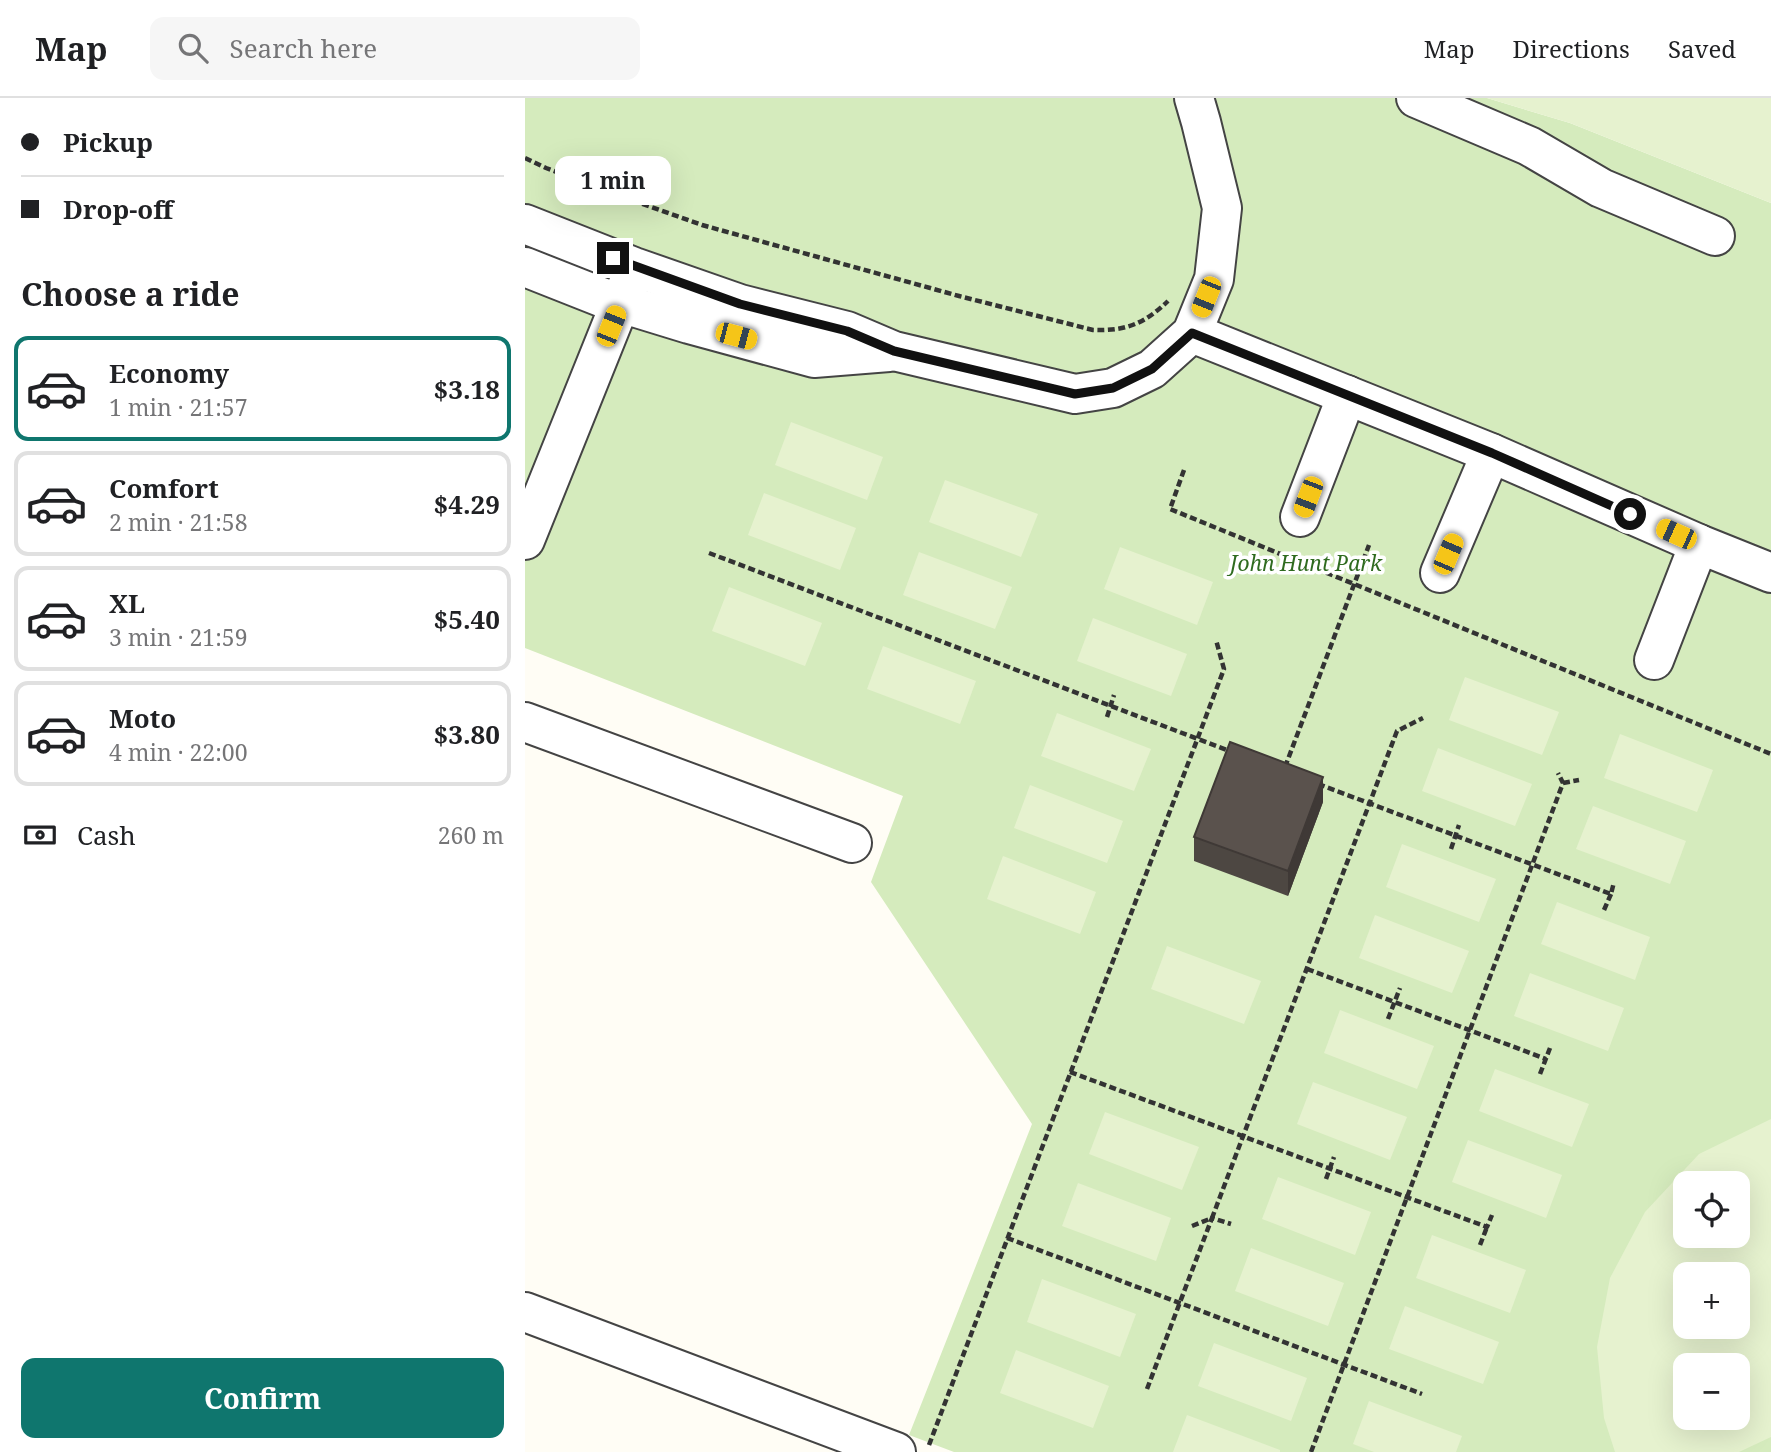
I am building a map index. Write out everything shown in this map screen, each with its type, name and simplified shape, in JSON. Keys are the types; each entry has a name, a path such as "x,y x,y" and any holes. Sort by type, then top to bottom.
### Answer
{"street":[{"path":"525,224 634,267 740,304 847,331 894,351 1075,394 1113,388 1152,369 1192,333 1214,279 1222,208 1194,98"},
{"path":"1416,98 1529,146 1601,188 1715,236"},
{"path":"525,267 620,303 814,358 894,351"},
{"path":"525,540 634,267"},
{"path":"1192,333 1492,453 1771,573"},
{"path":"1300,517 1347,395"},
{"path":"1440,573 1492,453"},
{"path":"1654,660 1699,544"},
{"path":"525,722 852,844"},
{"path":"525,1312 896,1452"}],"path":[{"path":"527,159 702,225 1093,330 1115,331 1139,323 1171,299"},
{"path":"1184,470 1170,509 1771,754"},
{"path":"1284,772 1369,545"},
{"path":"709,553 1234,753"},
{"path":"926,1452 1224,668 1216,640"},
{"path":"1107,717 1114,695"},
{"path":"1147,1389 1397,731 1423,718"},
{"path":"1311,1452 1563,783 1558,773"},
{"path":"1563,783 1579,780"},
{"path":"1308,781 1611,894"},
{"path":"1451,849 1459,825"},
{"path":"1604,910 1614,882"},
{"path":"1307,968 1546,1059"},
{"path":"1388,1019 1399,988"},
{"path":"1540,1074 1550,1048"},
{"path":"1070,1072 1487,1227"},
{"path":"1326,1179 1334,1157"},
{"path":"1481,1245 1492,1215"},
{"path":"1192,1226 1212,1218 1231,1224"},
{"path":"1007,1238 1422,1394"}],"green space":[{"name":"John Hunt Park","path":"525,98 1487,98 1570,123 1771,203 1771,1452 954,1452 909,1435 1032,1124 871,882 903,796 525,648"},
{"path":"1487,98 1771,98 1771,203 1570,123"},
{"path":"791,422 883,457 867,500 775,465"},
{"path":"945,480 1038,514 1021,557 929,522"},
{"path":"764,493 856,528 840,570 748,535"},
{"path":"1120,547 1213,582 1197,625 1104,589"},
{"path":"919,552 1012,587 995,629 903,595"},
{"path":"729,587 822,623 805,666 712,631"},
{"path":"1093,618 1187,654 1171,696 1077,661"},
{"path":"883,646 976,681 960,724 867,689"},
{"path":"1465,677 1559,712 1542,755 1449,720"},
{"path":"1057,713 1151,749 1134,791 1041,756"},
{"path":"1620,734 1713,770 1697,812 1604,778"},
{"path":"1438,748 1532,784 1515,826 1422,791"},
{"path":"1030,785 1123,821 1107,863 1014,828"},
{"path":"1593,806 1686,841 1670,884 1576,849"},
{"path":"1402,844 1496,879 1479,922 1386,887"},
{"path":"1003,856 1096,892 1080,934 987,899"},
{"path":"1557,902 1650,937 1635,980 1541,944"},
{"path":"1375,915 1469,951 1452,993 1359,958"},
{"path":"1167,946 1261,981 1244,1024 1151,989"},
{"path":"1530,973 1624,1008 1608,1051 1514,1016"},
{"path":"1340,1010 1434,1046 1417,1089 1324,1053"},
{"path":"1495,1069 1589,1104 1572,1147 1479,1111"},
{"path":"1313,1082 1407,1117 1390,1160 1297,1124"},
{"path":"1105,1112 1199,1147 1182,1190 1089,1154"},
{"path":"1771,1119 1771,1437 1739,1452 1615,1452 1604,1418 1597,1347 1610,1278 1645,1212 1673,1182 1673,1248 1750,1248 1750,1171 1683,1171 1699,1154"},
{"path":"1468,1140 1562,1175 1546,1218 1452,1182"},
{"path":"1278,1177 1371,1212 1355,1255 1262,1219"},
{"path":"1078,1183 1171,1218 1156,1261 1062,1226"},
{"path":"1432,1235 1526,1270 1510,1313 1416,1278"},
{"path":"1251,1248 1344,1283 1328,1326 1235,1291"},
{"path":"1042,1279 1136,1314 1120,1357 1027,1322"},
{"path":"1405,1306 1499,1342 1483,1384 1389,1349"},
{"path":"1214,1343 1307,1378 1291,1421 1198,1386"},
{"path":"1016,1350 1109,1386 1093,1428 1000,1393"},
{"path":"1369,1401 1462,1436 1456,1452 1374,1452 1353,1444"},
{"path":"1187,1415 1280,1450 1280,1452 1173,1452"}],"building":[{"path":"1230,742 1323,777 1288,871 1194,837"}],"route":[{"path":"613,258 740,304 847,331 894,351 1075,394 1113,388 1152,369 1192,333 1492,453 1630,514"}]}
